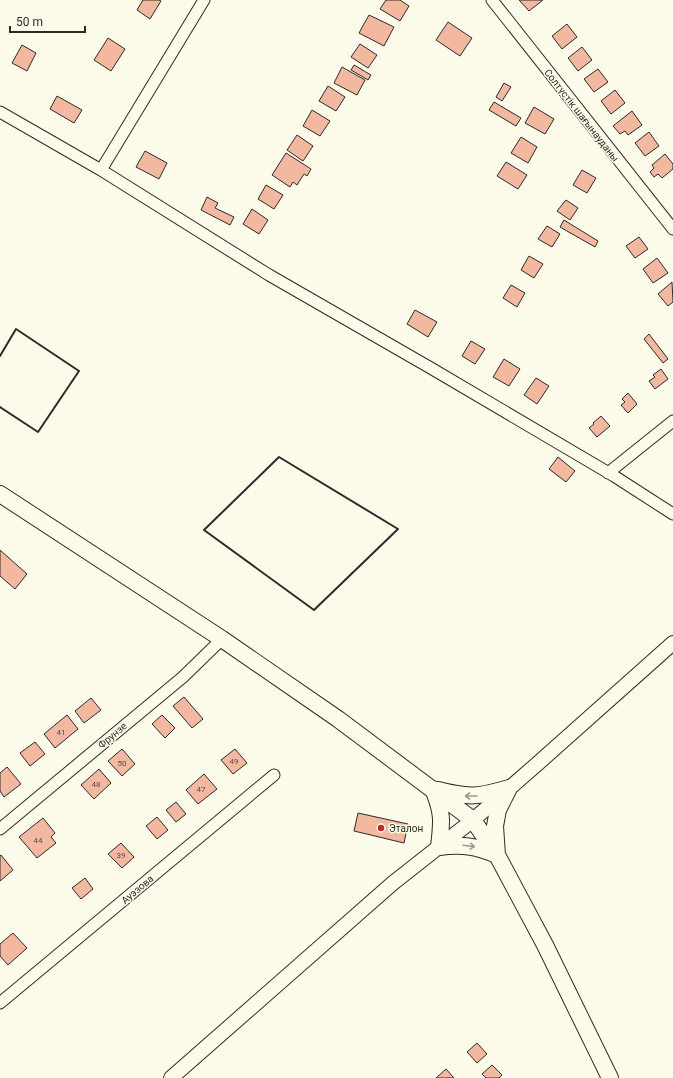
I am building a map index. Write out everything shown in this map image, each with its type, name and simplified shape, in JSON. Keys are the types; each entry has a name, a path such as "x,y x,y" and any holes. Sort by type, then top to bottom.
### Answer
{"highway":[{"path":"0,494 222,640 338,719 473,820 497,855 545,945 610,1078"},
{"path":"432,789 459,796 474,796 488,795 509,788"},
{"path":"497,855 495,826 498,810 509,788"},
{"path":"432,789 440,805 442,820 439,846 466,846 481,848 497,855"}],"main road":[{"path":"171,1078 393,883 473,820 673,643"}],"street":[{"path":"101,170 204,0"},
{"name":"Солтүстік шағынауданы","path":"492,0 673,229"},
{"path":"0,112 101,170 270,275 608,473 673,514"},
{"path":"608,473 673,420"},
{"name":"Фрунзе","path":"0,829 182,677 222,640"},
{"name":"Ауэзова","path":"0,1003 274,775"}],"building":[{"path":"143,0 161,1 150,19 137,10"},
{"path":"386,0 400,0 409,6 400,21 380,9"},
{"path":"519,0 543,0 529,11"},
{"path":"369,15 394,27 384,46 359,33"},
{"path":"448,22 472,38 460,56 436,40"},
{"path":"567,24 577,37 562,49 552,36"},
{"path":"108,38 125,49 111,71 94,60"},
{"path":"360,44 377,55 368,68 351,57"},
{"path":"22,45 36,53 27,71 12,63"},
{"path":"582,47 592,60 578,71 568,58"},
{"path":"354,65 371,75 368,80 351,70"},
{"path":"342,67 365,80 357,95 334,83"},
{"path":"598,69 608,82 594,92 584,79"},
{"path":"504,83 511,87 502,101 496,97"},
{"path":"328,86 345,97 336,111 319,101"},
{"path":"615,90 625,103 611,114 601,101"},
{"path":"57,96 82,110 74,123 50,109"},
{"path":"494,102 521,118 516,126 489,110"},
{"path":"534,107 554,119 545,134 525,123"},
{"path":"312,110 330,121 320,136 303,126"},
{"path":"632,111 642,125 628,135 625,131 620,134 613,126"},
{"path":"649,132 659,146 645,156 635,143"},
{"path":"297,135 313,146 303,161 287,150"},
{"path":"521,137 537,147 528,163 511,153"},
{"path":"145,151 167,163 159,179 136,167"},
{"path":"286,153 311,169 307,176 304,174 297,185 293,182 290,187 272,175"},
{"path":"665,154 673,164 673,169 662,178 658,174 654,177 650,172 654,168 652,165"},
{"path":"506,162 527,175 518,189 497,176"},
{"path":"582,170 596,178 587,193 573,185"},
{"path":"266,185 283,195 274,209 258,199"},
{"path":"207,197 218,203 215,208 234,217 230,225 201,210"},
{"path":"566,200 578,208 570,220 557,211"},
{"path":"252,209 268,220 259,234 243,224"},
{"path":"564,220 598,241 595,247 560,227"},
{"path":"547,226 560,234 552,247 538,239"},
{"path":"639,237 648,249 635,258 626,246"},
{"path":"529,256 543,264 534,278 521,270"},
{"path":"657,258 668,273 653,283 643,269"},
{"path":"672,282 673,302 668,306 658,294"},
{"path":"511,285 525,293 517,307 503,298"},
{"path":"415,310 437,322 428,337 407,324"},
{"path":"649,334 668,359 663,363 644,339"},
{"path":"471,341 485,349 475,364 462,356"},
{"path":"504,359 520,369 509,386 493,377"},
{"path":"661,369 668,379 655,389 649,381 655,377 653,375"},
{"path":"536,378 549,386 537,404 524,395"},
{"path":"628,393 637,404 628,413 621,405 625,402 622,399"},
{"path":"601,416 610,426 597,437 589,428"},
{"path":"558,457 575,471 566,482 549,469"},
{"path":"0,550 27,574 15,589 0,576"},
{"path":"184,697 203,719 192,728 173,706"},
{"path":"91,698 101,710 84,723 75,711"},
{"path":"67,715 78,729 55,748 44,734"},
{"path":"162,715 175,728 165,738 152,724"},
{"path":"35,742 45,754 30,766 20,753"},
{"path":"122,749 135,764 122,776 108,761"},
{"path":"235,749 247,763 233,774 221,760"},
{"path":"7,767 21,784 4,797 0,791 0,773"},
{"path":"99,769 111,783 94,799 81,785"},
{"path":"204,774 217,789 198,804 186,790"},
{"path":"176,802 186,814 176,822 166,810"},
{"name":"Эталон","path":"358,813 408,824 404,843 354,831"},
{"path":"157,817 168,830 157,839 146,826"},
{"path":"43,818 55,833 51,837 56,843 37,858 19,837"},
{"path":"121,843 134,857 122,868 108,854"},
{"path":"1,855 13,870 0,881 0,856"},
{"path":"85,878 93,889 81,899 72,888"},
{"path":"13,933 27,948 8,965 0,956 0,944"},
{"path":"477,1043 487,1054 477,1063 467,1052"},
{"path":"492,1065 502,1075 499,1078 486,1078 482,1074"},
{"path":"446,1069 454,1078 436,1078"}],"wall":[{"path":"0,356 16,329 79,371 38,432 0,407"},
{"path":"279,457 398,529 314,610 204,530 279,457"}],"place":[{"name":"Эталон","path":"381,828"}]}
